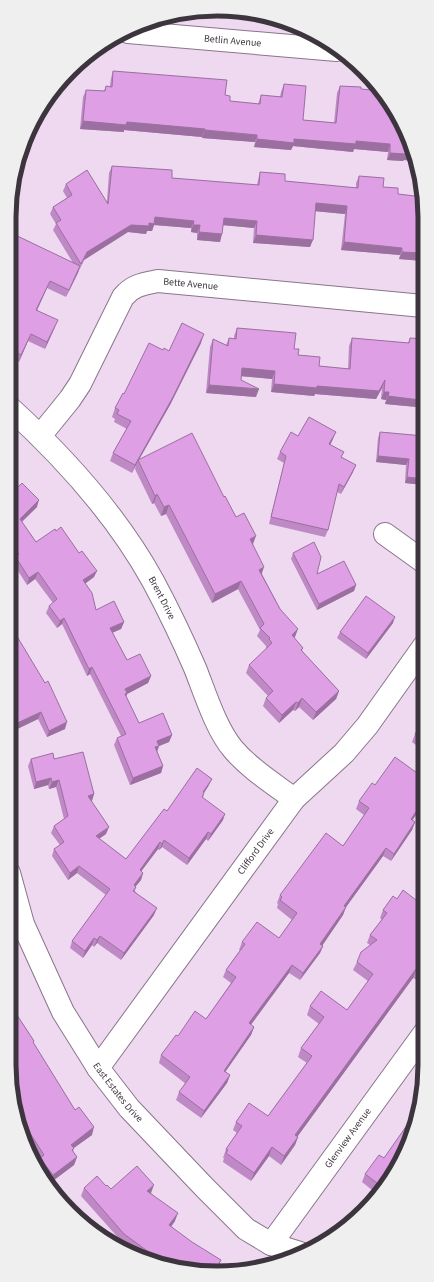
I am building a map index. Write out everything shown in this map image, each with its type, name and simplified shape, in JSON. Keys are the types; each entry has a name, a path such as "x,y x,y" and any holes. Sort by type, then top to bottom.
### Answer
{"street":[{"name":"Betlin Avenue","path":"137,33 328,49"},
{"name":"Bette Avenue","path":"40,436 70,399 80,384 123,297 130,290 143,284 158,281 418,306"},
{"name":"Brent Drive","path":"16,414 40,436 99,500 152,579 173,618 224,735 233,749 245,761 294,799"},
{"path":"385,534 418,558"},
{"name":"Clifford Drive","path":"98,1068 294,799 349,748 367,726 418,654"},
{"name":"East Estates Drive","path":"16,898 23,924 63,1012 98,1068 129,1108 246,1229 271,1244 295,1251"},
{"name":"Glenview Avenue","path":"271,1244 418,1042"}],"building":[{"path":"113,71 227,80 225,95 230,96 230,101 260,104 261,95 282,97 284,84 306,86 303,120 336,123 340,86 361,87 361,89 372,90 384,105 403,140 407,152 406,154 390,153 390,144 356,141 356,144 294,139 294,143 257,139 257,135 205,129 127,122 126,125 83,121 86,90 105,91 106,86 112,87"},
{"path":"112,166 172,170 172,178 259,185 260,172 285,174 285,181 358,188 359,176 384,178 383,187 398,188 398,194 417,196 418,253 402,252 402,248 344,242 347,206 316,203 313,240 256,235 257,221 224,218 222,234 199,232 200,225 193,225 194,221 155,217 154,224 149,223 149,226 131,225 87,252 81,264 56,223 61,220 53,207 72,195 66,184 87,170 108,204"},
{"path":"16,235 80,266 69,290 50,281 36,310 58,320 47,342 31,334 21,355 16,352"},
{"path":"182,323 204,334 173,397 135,465 113,453 131,421 117,414 119,410 115,408 123,393 124,394 149,343 163,350 164,348 169,351"},
{"path":"237,328 296,333 294,349 299,349 298,355 320,357 319,366 350,369 352,338 409,343 410,338 418,339 418,400 388,396 389,392 384,392 385,380 379,391 317,386 317,388 274,384 275,371 242,368 241,380 259,389 209,385 213,339 228,346 229,338 236,339"},
{"path":"309,417 336,432 329,444 344,452 341,457 356,465 344,487 339,484 328,530 271,517 286,456 280,452 291,432 298,436"},
{"path":"380,432 418,435 418,478 407,477 409,459 378,456"},
{"path":"192,433 224,497 225,496 236,517 244,513 256,536 250,539 264,567 259,570 280,609 298,629 292,635 303,648 301,650 339,691 316,712 302,698 298,703 296,702 282,715 266,698 273,691 249,665 272,643 269,639 270,638 260,628 264,624 241,581 215,594 169,505 164,507 157,494 155,496 138,460"},
{"path":"22,483 39,500 20,519 36,542 55,529 56,531 61,527 79,553 82,551 97,571 83,580 92,593 96,610 114,601 124,622 110,628 127,660 140,654 151,676 125,689 127,693 125,694 139,723 163,713 172,735 157,741 159,746 155,747 163,766 133,778 117,738 126,734 92,667 89,669 64,618 60,621 49,606 57,599 38,572 29,578 16,558 16,556 19,554 16,551 16,489"},
{"path":"314,542 321,557 317,574 344,561 356,585 319,604 293,553"},
{"path":"366,596 395,617 368,653 340,632"},
{"path":"16,635 45,683 48,681 67,722 49,731 41,712 16,724"},
{"path":"418,730 418,736 415,734"},
{"path":"83,752 94,794 88,796 109,827 96,836 126,859 164,809 167,811 197,768 212,779 203,792 202,797 225,814 211,834 208,832 189,858 164,840 162,844 160,842 140,870 143,873 134,885 136,887 133,891 157,908 124,953 100,936 97,940 94,938 85,951 72,941 110,889 79,866 70,873 54,849 64,842 54,826 68,816 59,780 52,782 51,778 36,782 31,759 53,753 54,759"},
{"path":"395,757 418,774 418,809 411,819 415,822 394,854 386,848 344,906 346,907 320,944 323,946 303,973 292,965 249,1023 254,1027 224,1071 230,1075 204,1111 179,1092 190,1077 161,1055 176,1035 178,1036 195,1011 206,1019 236,977 226,970 245,944 242,942 257,922 279,938 297,913 280,900 282,897 280,895 326,833 343,846 369,808 359,801 372,783 375,785"},
{"path":"403,890 416,900 418,897 418,970 416,969 295,1135 298,1137 284,1156 272,1147 254,1173 226,1153 228,1150 226,1149 242,1126 236,1122 249,1103 268,1116 312,1056 301,1048 324,1017 310,1006 321,991 347,1010 373,974 357,962 361,952 377,940 370,935 387,913 383,910 393,896 397,899"},
{"path":"16,1014 75,1110 79,1107 94,1127 71,1145 74,1148 72,1150 77,1157 53,1175 40,1158 44,1155 26,1127 20,1104 16,1078"},
{"path":"410,1121 403,1142 391,1166 362,1204 377,1183 365,1174 379,1155 384,1158"},
{"path":"137,1166 154,1185 147,1191 178,1213 169,1225 192,1242 221,1260 217,1266 204,1266 178,1262 154,1256 124,1234 84,1188 97,1176 106,1186 107,1185 111,1189"}]}
